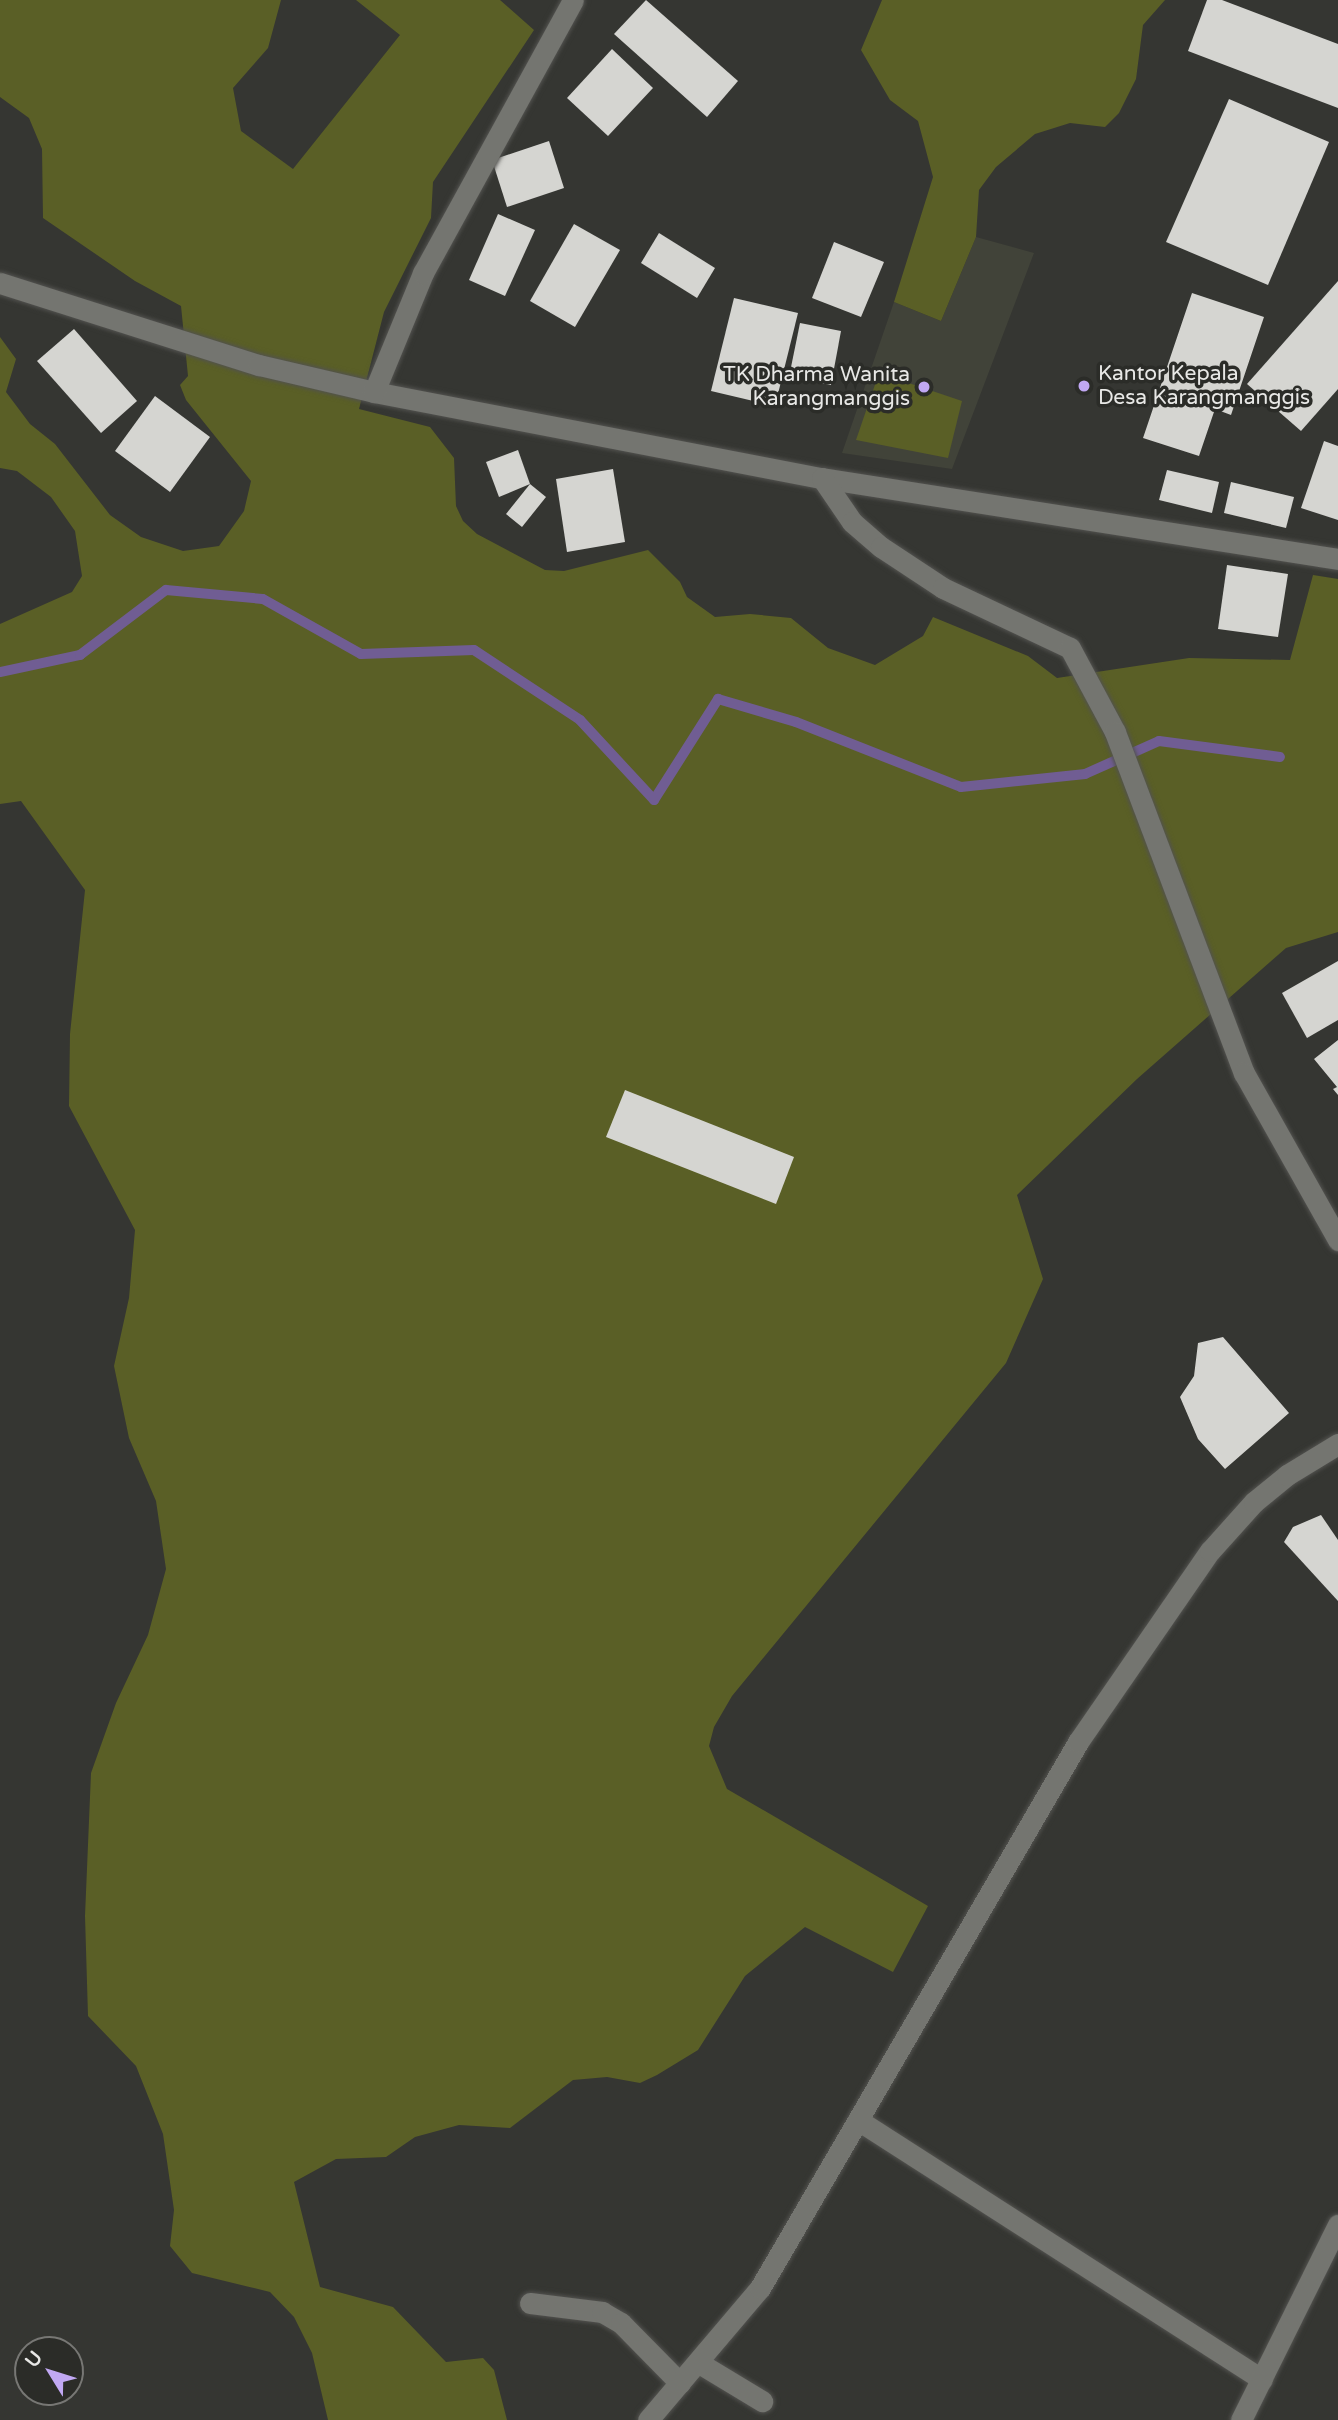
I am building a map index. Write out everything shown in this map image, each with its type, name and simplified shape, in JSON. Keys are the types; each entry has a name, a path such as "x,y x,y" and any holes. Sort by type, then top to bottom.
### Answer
{"street":[{"path":"374,392 423,273 573,0"},
{"path":"0,283 259,365 374,392 822,478 1338,559"},
{"path":"822,478 852,522 881,547 943,588 1070,648 1115,732 1244,1073 1338,1240"},
{"path":"648,2420 760,2288 1078,1742 1210,1551 1254,1502 1338,1444"},
{"path":"858,2120 1262,2379"},
{"path":"1241,2420 1338,2225"},
{"path":"530,2303 602,2312 621,2323 680,2383"},
{"path":"699,2362 762,2401"}],"shaded area":[{"name":"TK Dharma Wanita Karangmanggis","path":"976,237 1034,253 952,469 842,453 894,302 941,321"}],"green space":[{"path":"0,0 281,0 268,48 233,88 241,131 293,169 400,35 356,0 500,0 534,30 433,182 431,218 384,312 359,409 430,427 454,458 456,506 463,521 477,534 545,570 564,571 648,550 680,582 687,597 715,617 750,614 791,618 828,648 875,665 923,636 933,617 1028,656 1057,678 1189,658 1290,660 1313,575 1338,579 1338,932 1286,948 1137,1079 1017,1195 1043,1279 1006,1363 732,1696 714,1727 709,1746 727,1789 928,1906 893,1972 805,1927 745,1976 698,2050 657,2075 640,2083 607,2077 573,2080 510,2128 459,2125 415,2137 386,2157 336,2159 294,2182 320,2287 393,2307 446,2362 483,2358 494,2370 507,2420 328,2420 312,2353 294,2317 270,2292 192,2273 170,2246 174,2210 163,2134 136,2066 88,2016 85,1916 91,1773 116,1703 148,1635 166,1569 156,1501 129,1438 114,1366 129,1298 135,1230 69,1106 70,1034 85,890 21,801 0,804 0,624 72,592 82,576 75,531 51,497 17,471 0,468 0,337 16,359 6,392 30,424 55,444 110,515 141,537 183,551 219,546 244,511 251,481 186,400 180,385 188,376 181,306 135,281 43,218 42,149 29,118 0,97"},
{"path":"882,0 1165,0 1143,25 1136,79 1119,113 1105,127 1070,123 1035,134 996,167 979,190 976,237 941,321 894,302 933,177 918,121 890,100 861,50"},
{"path":"879,373 962,401 948,458 856,440"}],"building":[{"path":"646,0 738,81 707,117 614,34"},
{"path":"1207,0 1222,0 1338,44 1338,108 1188,51"},
{"path":"612,49 653,88 608,136 567,98"},
{"path":"1229,99 1329,142 1268,285 1166,242"},
{"path":"549,141 564,188 507,207 492,160"},
{"path":"498,214 535,230 505,296 469,280"},
{"path":"574,224 620,250 575,327 530,301"},
{"path":"659,233 715,268 697,298 641,263"},
{"path":"834,242 884,262 861,317 812,298"},
{"path":"1338,281 1338,389 1301,431 1247,384"},
{"path":"1192,293 1264,317 1231,415 1215,409 1199,456 1143,438"},
{"path":"734,298 798,313 775,406 711,391"},
{"path":"800,323 841,331 831,385 789,377"},
{"path":"74,329 137,401 101,433 37,361"},
{"path":"155,396 210,437 170,492 115,451"},
{"path":"1324,441 1338,446 1338,520 1301,508"},
{"path":"518,450 530,484 499,497 486,462"},
{"path":"613,469 625,542 567,552 556,479"},
{"path":"1167,470 1219,482 1212,513 1159,500"},
{"path":"1231,482 1294,497 1286,528 1224,513"},
{"path":"530,484 546,497 522,527 506,514"},
{"path":"1227,565 1288,574 1278,637 1218,629"},
{"path":"1338,961 1338,1020 1307,1038 1282,993"},
{"path":"1338,1040 1338,1095 1333,1089 1337,1087 1314,1059"},
{"path":"625,1090 794,1157 776,1204 606,1137"},
{"path":"1223,1337 1289,1413 1225,1469 1198,1439 1180,1397 1194,1376 1198,1343"},
{"path":"1321,1515 1338,1540 1338,1601 1284,1542 1293,1527"}],"waterway":[{"path":"0,672 80,655 166,590 263,599 361,654 474,650 580,720 654,800 718,699 796,722 961,787 1085,774 1159,741 1280,757"}],"place":[{"name":"Kantor Kepala Desa Karangmanggis","path":"1084,386"},
{"name":"TK Dharma Wanita Karangmanggis","path":"924,387"}]}
